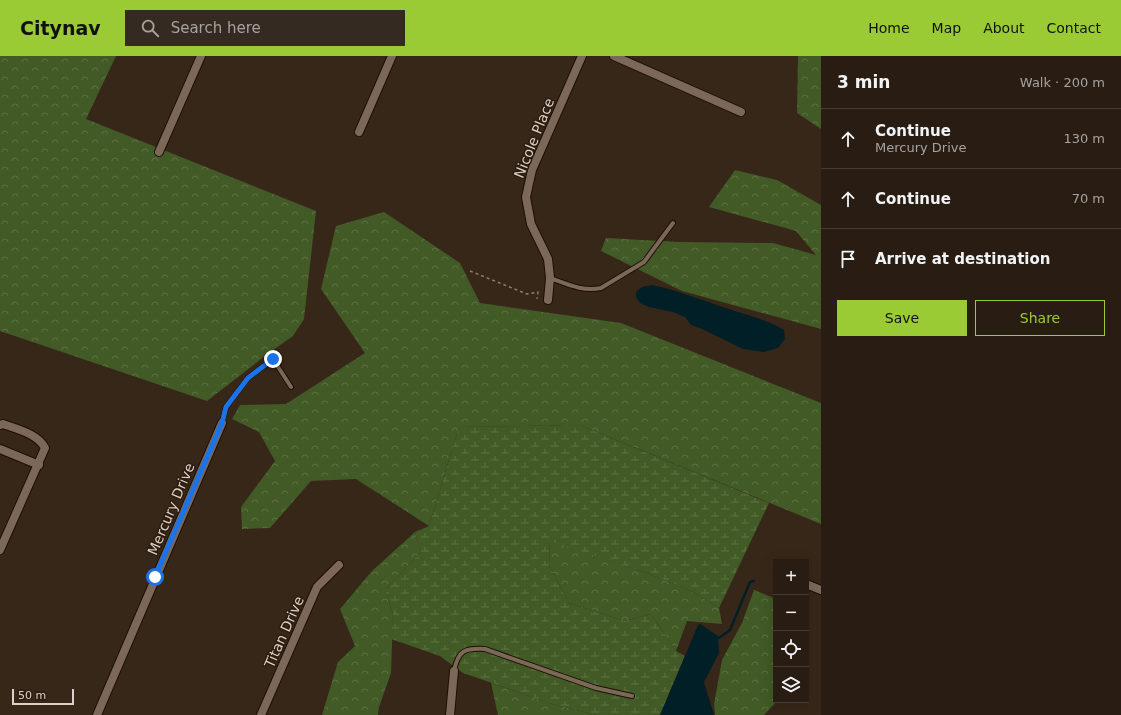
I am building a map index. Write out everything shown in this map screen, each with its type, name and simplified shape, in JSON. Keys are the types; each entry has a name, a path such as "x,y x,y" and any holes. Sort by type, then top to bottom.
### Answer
{"street":[{"path":"160,152 201,56"},
{"path":"359,132 392,56"},
{"name":"Nicole Place","path":"548,300 550,278 548,259 531,224 526,197 532,170 582,56"},
{"path":"614,56 741,112"},
{"name":"Mercury Drive","path":"97,715 222,423"},
{"path":"0,425 2,424 30,434 42,442 45,448 0,550"},
{"path":"0,449 38,465"},
{"name":"Titan Drive","path":"261,715 317,587 339,565"},
{"path":"809,585 821,590"},
{"path":"450,715 454,671"}],"lane":[{"path":"550,278 584,289 593,290 601,288 644,262 673,223"},
{"path":"222,423 226,407 248,378 273,359 291,387"},
{"path":"454,671 456,662 461,653 470,648 485,650 596,688 632,696"}],"path":[{"path":"470,271 528,294 538,292 537,299"}],"green space":[{"path":"0,56 116,56 86,119 316,211 304,319 293,336 207,401 0,331"},
{"path":"798,56 821,56 821,129 797,113"},
{"path":"735,170 777,180 821,205 821,329 682,291 601,251 606,238 679,242 773,243 816,255 796,231 709,207"},
{"path":"384,212 460,263 480,303 621,323 821,403 821,524 580,425 459,427 429,526 356,479 311,481 270,528 242,529 241,507 275,461 259,432 232,419 240,405 286,404 365,353 321,289 336,226"},
{"path":"580,425 769,503 719,608 693,592 647,573 550,541 549,565 569,603 625,621 651,614 676,651 685,656 660,715 597,715 552,704 463,673 440,656 391,639 393,614 385,590 421,552 415,532 429,526 459,427"},
{"path":"415,532 421,552 385,590 393,614 391,673 379,707 378,715 322,715 338,662 355,646 340,609 372,571"},
{"path":"550,540 647,573 693,592 719,608 722,624 687,621 676,651 651,614 625,621 569,603 549,565"},
{"path":"754,590 773,598 773,703 775,703 764,715 715,715 714,704 722,660 742,623"},
{"path":"491,683 552,704 597,715 498,715"}],"water":[{"path":"652,285 681,293 771,323 784,330 785,339 778,348 764,352 743,349 691,325 685,317 673,312 649,307 640,303 636,297 636,292 642,287"},
{"path":"700,624 718,636 719,653 704,682 714,715 660,715 698,625"}],"waterway":[{"path":"719,638 730,630 750,582 754,581"}],"route":[{"path":"155,577 222,423 226,407 248,378 273,359"}]}
